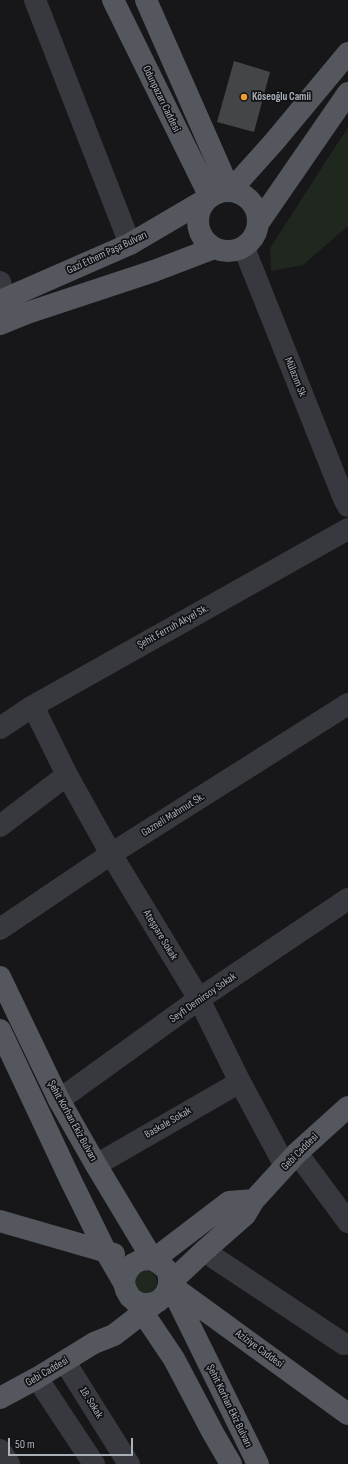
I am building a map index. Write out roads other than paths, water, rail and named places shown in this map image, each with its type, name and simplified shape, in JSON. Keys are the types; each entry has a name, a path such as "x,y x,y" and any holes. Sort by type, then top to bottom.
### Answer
{"main road":[{"name":"Odunpazarı Caddesi","path":"112,0 220,194"},
{"path":"146,0 220,194"},
{"name":"Gazi Ethem Paşa Bulvarı","path":"1,294 130,244 220,194 274,142 348,54"},
{"path":"259,222 348,93"},
{"path":"239,193 247,197 254,204 258,213 259,222 257,232 252,241 244,248 234,251 224,251 214,248 206,242 201,234 198,224 199,214 203,205 220,194 239,193"},
{"path":"0,324 27,313 154,271 214,248"},
{"name":"Şehit Korhan Ekiz Bulvarı","path":"0,977 59,1100 150,1260"},
{"path":"0,1030 106,1252 138,1299"},
{"name":"Gebi Caddesi","path":"169,1284 245,1215 254,1200 291,1160 348,1107"},
{"path":"231,1464 174,1359 125,1276 128,1270 139,1261 150,1260 229,1202 254,1200"},
{"path":"0,1221 106,1252 150,1260 160,1264 166,1269 168,1276 169,1284 167,1291 163,1297 138,1299"},
{"name":"Şehit Korhan Ekiz Bulvarı","path":"169,1284 258,1464"},
{"name":"Aziziye Caddesi","path":"169,1284 348,1414"},
{"name":"Gebi Caddesi","path":"0,1398 65,1362 94,1343 104,1330 126,1312 130,1304 138,1299"}],"street":[{"path":"35,0 130,244"},
{"name":"Mülazım Sk","path":"244,248 348,506"},
{"name":"Şehit Ferruh Akyel Sk.","path":"0,728 33,706 348,529"},
{"name":"Gazneli Mahmut Sk.","path":"0,930 111,854 348,704"},
{"name":"Ateşpare Sokak","path":"33,706 68,775 111,854 199,1000 240,1082 291,1160 348,1222"},
{"path":"0,826 68,775"},
{"name":"Seyfi Demirsoy Sokak","path":"59,1100 199,1000 348,899"},
{"name":"Baskale Sokak","path":"96,1165 240,1082"},
{"path":"204,1251 344,1344"},
{"name":"18. Sokak","path":"65,1362 129,1464"},
{"path":"37,1378 94,1464"},
{"path":"0,1450 9,1464"}],"place":[{"name":"Köseoğlu Camii","path":"244,97"}]}
